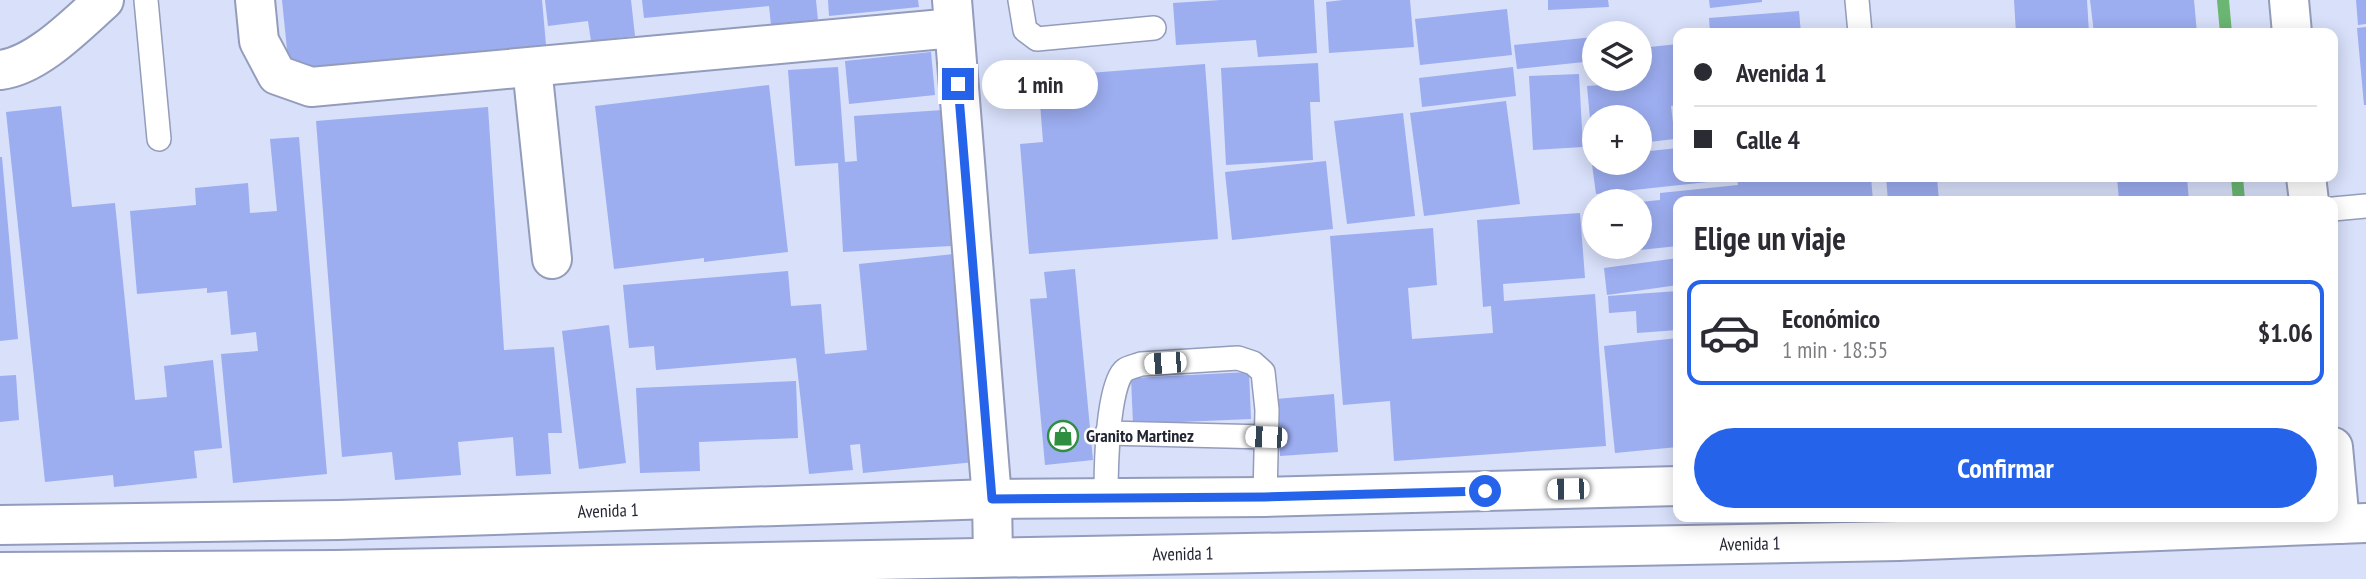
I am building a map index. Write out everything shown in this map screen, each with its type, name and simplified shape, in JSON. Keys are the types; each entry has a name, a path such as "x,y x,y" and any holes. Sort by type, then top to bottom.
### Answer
{"street":[{"path":"0,70 13,69 28,62 104,0"},
{"path":"255,0 259,41 277,75 311,87 532,66 953,14 992,499 993,557"},
{"path":"2289,0 2292,28"},
{"path":"532,66 552,259"},
{"path":"2342,463 2353,523"},
{"name":"Avenida 1","path":"0,525 339,520 992,499 1265,497 1673,486"},
{"name":"Avenida 1","path":"0,572 349,570 1885,541 2353,523"}],"lane":[{"path":"146,0 159,139"},
{"path":"1020,0 1025,30 1037,39 1154,28"},
{"path":"1857,0 1860,28"},
{"path":"2338,209 2366,206"},
{"path":"1106,497 1107,433 1119,377 1125,369 1140,364 1238,358 1253,363 1263,372 1267,410 1265,497"},
{"path":"1107,433 1266,437"}],"building":[{"path":"282,0 542,0 546,45 289,69"},
{"path":"545,0 631,0 635,36 591,41 588,21 548,26"},
{"path":"642,0 816,0 818,21 771,25 769,6 644,18"},
{"path":"828,0 918,0 919,7 829,16"},
{"path":"1314,0 1317,53 1258,57 1256,40 1176,45 1173,3"},
{"path":"1410,0 1414,47 1329,53 1326,2"},
{"path":"1548,0 1608,0 1609,7 1548,10"},
{"path":"1709,0 1762,0 1762,2 1710,8"},
{"path":"2014,0 2087,0 2089,28 2016,28"},
{"path":"2090,0 2194,0 2197,28 2093,28"},
{"path":"2356,0 2366,0 2366,24 2358,25"},
{"path":"1507,9 1512,55 1420,65 1415,19"},
{"path":"1799,11 1801,28 1710,28 1709,18"},
{"path":"2366,27 2366,105 2364,105 2357,28"},
{"path":"1582,38 1582,62 1517,69 1514,45"},
{"path":"1673,45 1673,139 1652,142 1652,105 1589,105 1587,91 1652,91 1652,47"},
{"path":"931,52 935,95 849,104 845,61"},
{"path":"1318,63 1320,102 1310,102 1313,160 1226,165 1221,68"},
{"path":"1205,64 1218,239 1029,254 1020,144 1043,142 1038,77"},
{"path":"838,67 845,162 857,161 854,116 943,110 951,246 843,252 838,163 795,166 788,70"},
{"path":"1513,67 1516,96 1422,107 1419,78"},
{"path":"1579,74 1582,147 1533,150 1529,76"},
{"path":"769,85 788,252 704,262 704,258 614,269 595,106"},
{"path":"1506,101 1520,204 1424,216 1410,113"},
{"path":"61,106 72,207 115,203 135,400 167,397 164,366 213,360 222,448 194,451 197,478 114,487 113,475 45,482 6,112"},
{"path":"488,107 504,350 554,347 562,433 548,433 551,474 516,476 513,437 458,442 461,475 395,480 392,452 342,457 316,121"},
{"path":"1403,113 1415,216 1347,224 1334,121"},
{"path":"299,137 327,474 233,483 221,354 258,351 256,332 231,335 227,291 207,293 207,288 137,294 130,211 196,205 195,188 248,183 250,213 277,211 270,139"},
{"path":"1673,149 1673,182 1708,182 1643,189 1595,189 1593,175 1652,175 1652,151"},
{"path":"0,157 18,339 0,341"},
{"path":"1326,161 1333,229 1232,240 1225,172"},
{"path":"1738,182 1871,182 1873,196 1673,196 1673,247 1652,249 1652,201 1660,200 1660,193 1738,185"},
{"path":"1886,182 1937,182 1939,196 1888,196"},
{"path":"2117,182 2187,182 2189,196 2119,196"},
{"path":"1580,213 1585,278 1503,284 1504,301 1595,294 1606,446 1394,461 1390,401 1343,405 1330,236 1433,228 1437,285 1408,288 1412,339 1493,333 1491,306 1483,307 1477,220"},
{"path":"954,254 975,462 863,473 860,444 850,445 853,470 809,474 796,358 656,370 654,346 629,348 623,285 788,271 791,306 821,304 825,354 867,350 859,264"},
{"path":"1673,259 1673,286 1607,295 1604,268"},
{"path":"1075,269 1093,460 1045,465 1030,299 1047,298 1044,272"},
{"path":"1673,291 1673,330 1637,333 1636,311 1609,313 1608,296"},
{"path":"609,325 626,463 579,469 562,331"},
{"path":"1673,339 1673,447 1615,453 1604,346"},
{"path":"1249,372 1251,419 1133,424 1131,378"},
{"path":"16,375 19,420 0,422 0,376"},
{"path":"796,381 798,438 699,442 700,471 640,473 636,388"},
{"path":"1334,394 1338,452 1280,456 1276,399"}],"waterway":[{"path":"2223,0 2226,28"},
{"path":"2237,182 2239,196"}],"place":[{"name":"Granito Martinez","path":"1063,436"}],"route":[{"path":"958,84 992,499 1265,497 1485,491"}]}
